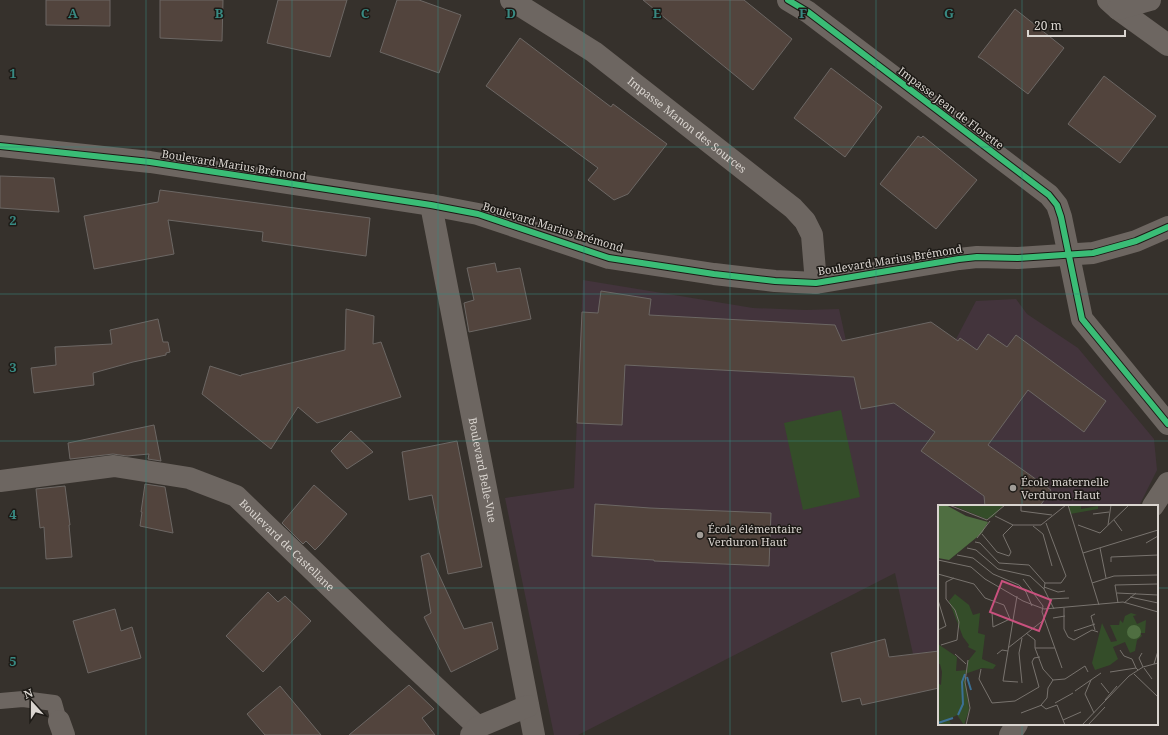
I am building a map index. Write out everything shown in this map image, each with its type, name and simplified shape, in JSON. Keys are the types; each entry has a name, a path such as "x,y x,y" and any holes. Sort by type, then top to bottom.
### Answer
{"street":[{"name":"Impasse Manon des Sources","path":"511,0 594,52 793,208 805,221 812,235 816,283"},
{"name":"Impasse Jean de Florette","path":"788,0 808,12 1049,195 1057,205 1059,211 1082,318 1168,424"},
{"path":"1112,4 1150,0"},
{"path":"1112,4 1168,45"},
{"name":"Boulevard Marius Brémond","path":"0,146 150,162 431,205 478,214 609,258 714,274 816,283 978,257 1018,258 1093,254 1136,241 1168,227"},
{"name":"Boulevard Belle-Vue","path":"431,205 534,735"},
{"name":"Boulevard de Castellane","path":"0,481 114,466 189,478 236,496 382,637 474,731"},
{"path":"1154,505 1168,483"},
{"path":"474,731 528,706"},
{"path":"1010,735 1016,725"}],"lane":[{"path":"0,700 23,699 54,703 62,728"}],"shaded area":[{"name":"École élémentaire Verduron Haut","path":"583,280 753,308 805,310 839,309 861,409 894,403 910,415 933,383 976,301 1016,299 1027,314 1078,348 1154,439 1157,470 1140,505 938,505 938,651 913,654 895,573 578,735 554,735 505,498 574,488"}],"green space":[{"path":"841,410 860,497 803,510 784,423"}],"building":[{"path":"46,0 110,0 110,26 46,25"},
{"path":"160,0 223,0 222,41 160,38"},
{"path":"278,0 347,0 330,57 267,43"},
{"path":"397,0 419,0 461,15 439,73 380,52"},
{"path":"643,0 744,0 792,39 753,90"},
{"path":"1015,9 1064,48 1028,94 978,57"},
{"path":"520,38 611,107 613,104 667,144 628,194 614,200 588,180 598,168 486,86"},
{"path":"831,68 882,107 845,157 794,118"},
{"path":"1104,76 1156,116 1120,163 1068,124"},
{"path":"918,136 921,138 923,136 977,180 936,229 880,184"},
{"path":"0,176 54,178 59,212 0,208"},
{"path":"160,190 370,218 366,256 262,241 263,232 168,220 174,254 94,269 84,216 158,202"},
{"path":"495,263 497,272 520,268 531,319 469,332 464,303 474,300 467,268"},
{"path":"601,291 651,299 649,315 835,325 842,341 931,322 958,341 960,338 977,350 988,334 1007,347 1016,335 1106,401 1084,432 1028,390 988,445 1051,490 1041,505 985,505 984,496 921,451 935,432 894,403 861,409 854,377 625,365 622,425 577,423 582,312 598,313"},
{"path":"346,309 374,316 373,344 381,342 401,397 317,423 298,407 271,449 202,394 210,366 241,376 345,350"},
{"path":"158,319 163,342 168,342 170,352 166,353 166,355 93,373 94,385 34,393 31,368 56,365 55,347 112,344 110,330"},
{"path":"154,425 161,461 148,459 149,454 127,456 113,454 70,459 68,443"},
{"path":"351,431 373,452 347,469 331,451"},
{"path":"457,441 482,567 448,574 432,495 409,500 402,452"},
{"path":"145,484 165,487 173,533 140,526"},
{"path":"314,485 347,514 315,550 306,541 303,544 282,523"},
{"path":"65,486 72,557 46,559 44,527 40,528 36,489"},
{"path":"595,504 771,513 769,566 654,561 592,556"},
{"path":"429,553 464,629 492,622 498,649 451,672 424,617 431,613 421,556"},
{"path":"268,592 278,602 285,596 311,621 263,672 226,636"},
{"path":"115,609 121,631 132,627 141,658 88,673 73,621"},
{"path":"885,639 889,657 938,651 938,688 862,705 860,698 842,702 831,653"},
{"path":"409,685 434,709 422,718 435,735 349,735"},
{"path":"280,686 321,735 265,735 247,714"}],"cycle path":[{"path":"788,0 808,12 1049,195 1057,205 1061,217 1082,319 1168,424"},
{"path":"0,146 150,162 431,205 478,214 609,258 714,274 775,281 816,283 977,257 1018,258 1093,253 1136,241 1168,227"}],"place":[{"name":"École maternelle Verduron Haut","path":"1013,488"},
{"name":"École élémentaire Verduron Haut","path":"700,535"}]}
